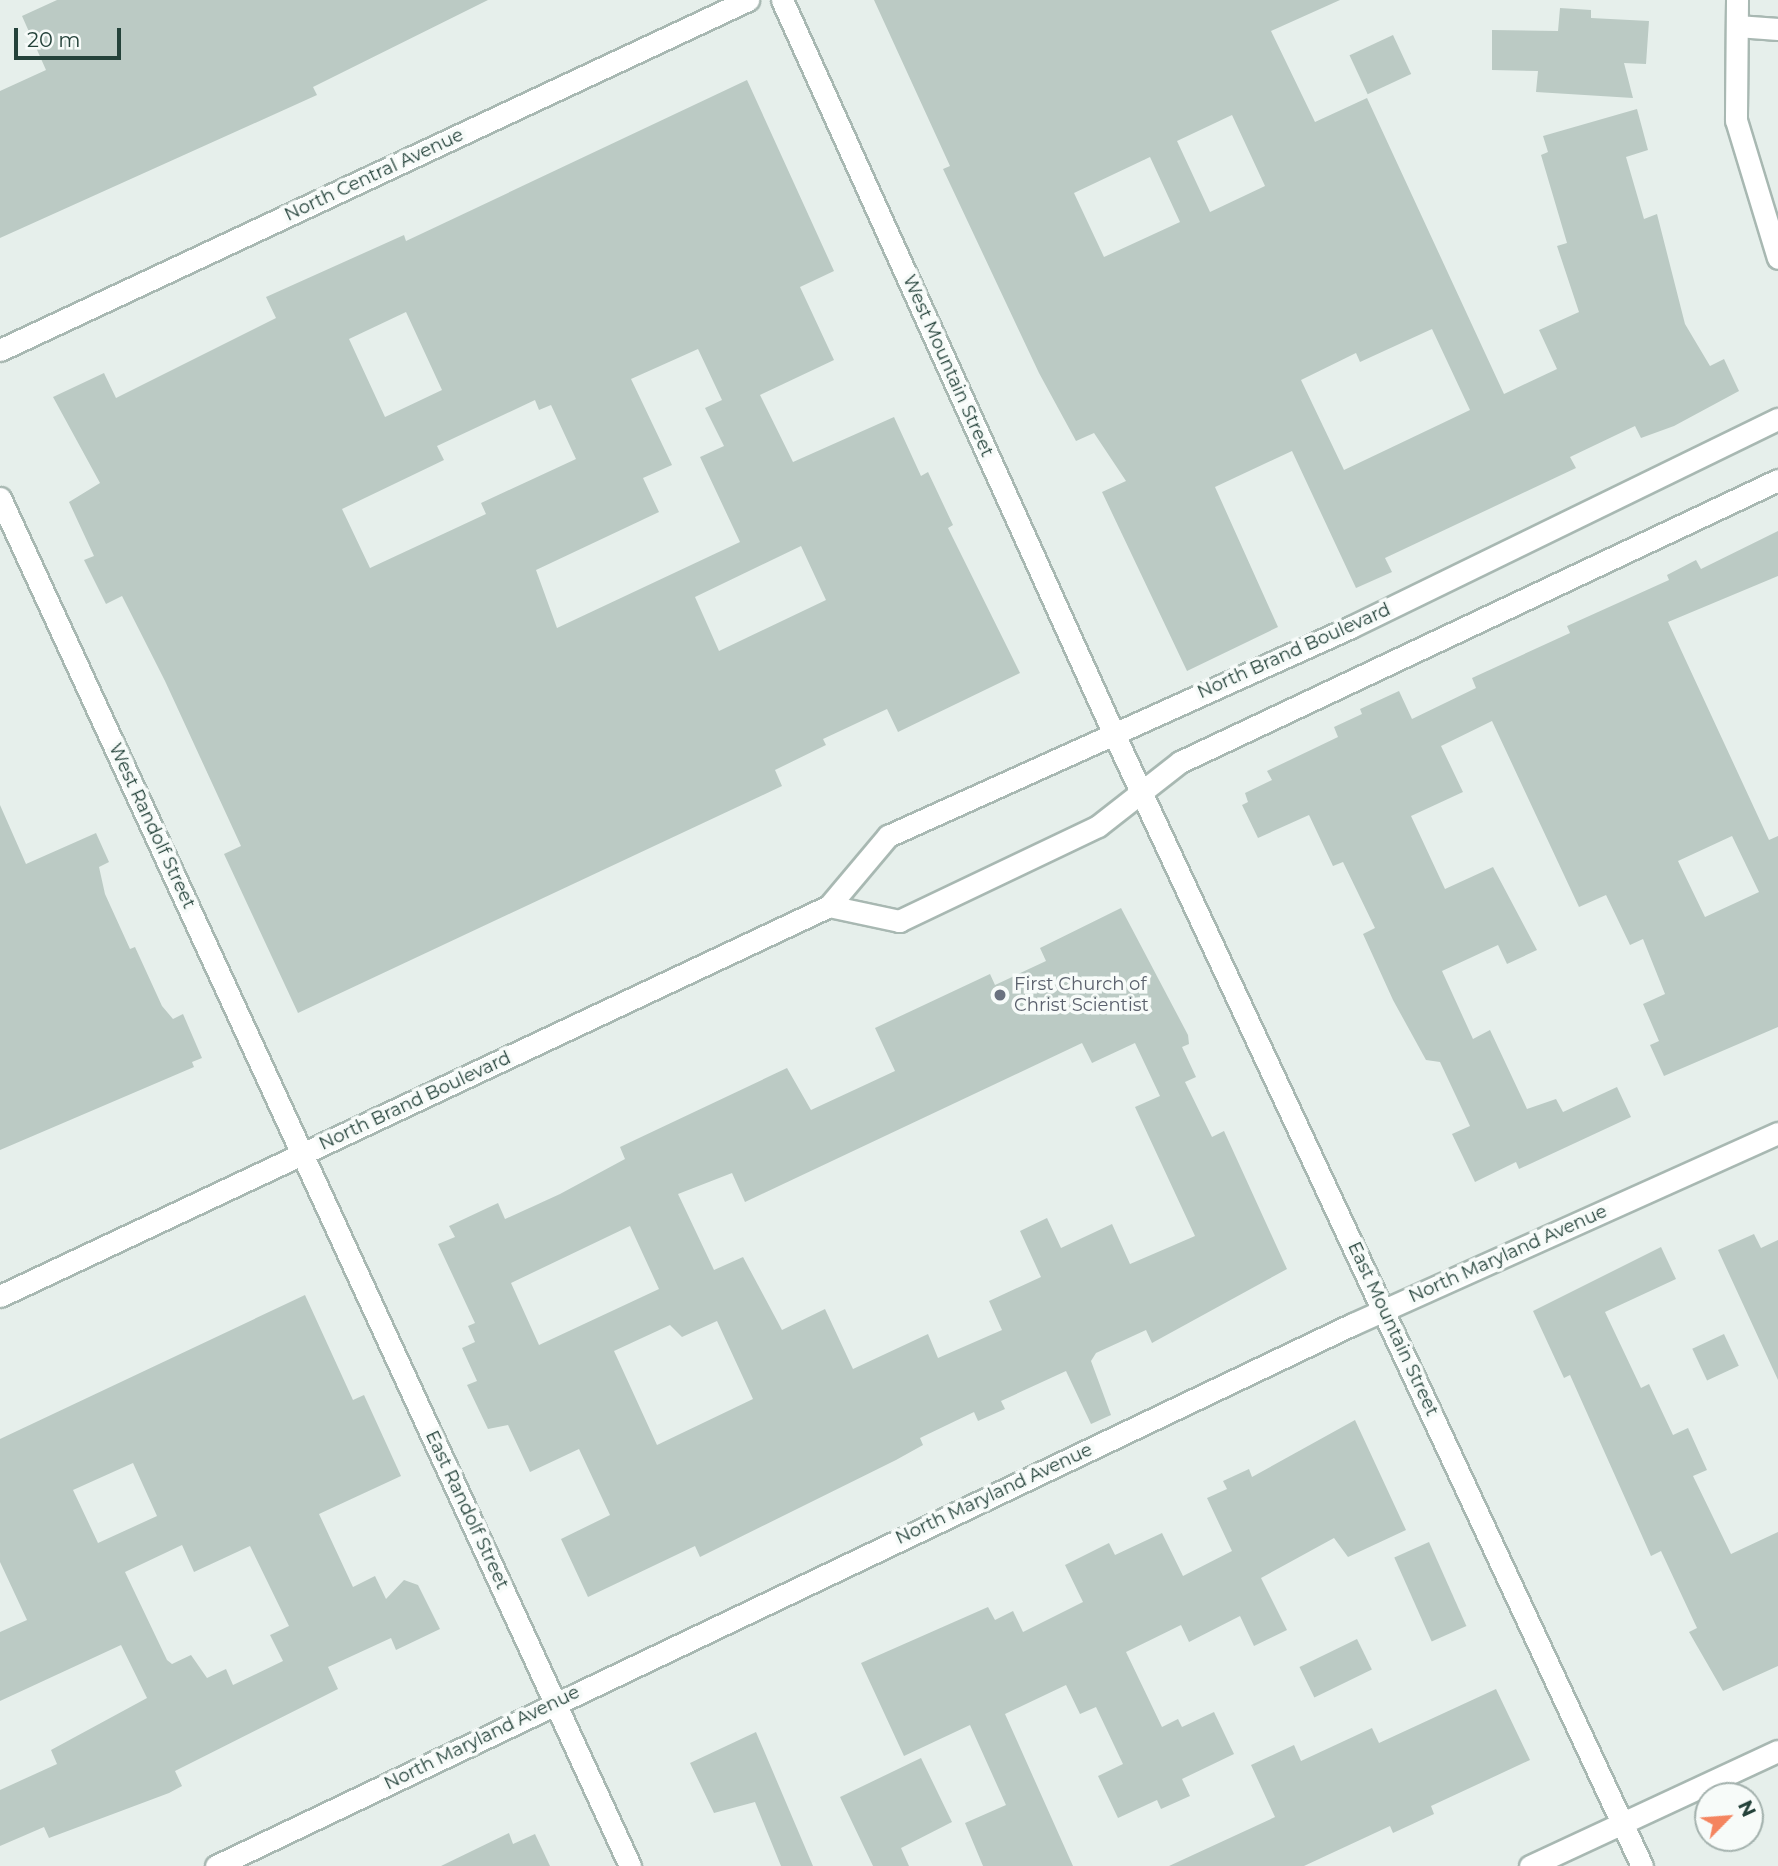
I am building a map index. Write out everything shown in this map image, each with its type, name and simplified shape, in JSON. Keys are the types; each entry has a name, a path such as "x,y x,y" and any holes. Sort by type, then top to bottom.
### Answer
{"street":[{"name":"North Central Avenue","path":"0,350 748,0"},
{"name":"West Mountain Street","path":"782,0 1141,793"},
{"path":"1737,0 1736,120 1778,258"},
{"path":"1737,26 1778,29"},
{"name":"North Brand Boulevard","path":"0,1296 829,906 888,836 1113,732 1351,627 1778,419"},
{"path":"829,906 899,920 1098,826 1180,762 1778,480"},
{"name":"West Randolf Street","path":"0,498 303,1154"},
{"name":"East Mountain Street","path":"1141,793 1642,1866"},
{"name":"North Maryland Avenue","path":"216,1866 1384,1310 1778,1133"},
{"name":"East Randolf Street","path":"303,1154 630,1866"},
{"path":"1530,1866 1778,1751"}],"building":[{"path":"57,0 488,0 313,87 317,95 0,238 0,91 46,70 22,16"},
{"path":"874,0 1340,0 1271,31 1315,122 1367,98 1504,394 1557,369 1539,330 1579,312 1557,246 1567,243 1541,155 1548,152 1543,136 1637,109 1648,150 1626,157 1644,219 1657,214 1685,324 1710,366 1724,359 1739,391 1674,426 1641,438 1635,426 1570,457 1576,468 1385,558 1392,572 1356,588 1292,451 1215,487 1278,627 1187,671 1102,492 1126,481 1094,433 1076,441 1039,373 943,169 950,166","holes":["1232,115 1265,186 1210,212 1177,141","1150,157 1180,222 1104,257 1074,193","1432,329 1470,410 1344,470 1301,380 1356,353 1360,362"]},
{"path":"1560,8 1591,10 1591,18 1649,21 1646,64 1624,63 1633,98 1536,92 1538,71 1492,70 1492,30 1558,31"},
{"path":"1393,35 1411,74 1368,94 1349,55"},
{"path":"747,80 834,271 800,287 834,360 760,395 793,462 894,417 921,476 928,472 953,525 948,528 1020,673 898,732 887,709 823,739 826,745 775,770 782,786 298,1013 224,854 241,846 165,681 122,596 106,604 84,560 94,556 69,502 100,483 53,397 104,373 116,398 276,318 266,297 404,235 406,241","holes":["406,312 442,390 385,417 349,339","698,349 722,400 705,408 724,446 700,457 740,542 557,628 536,570 659,512 643,478 672,465 631,379","535,400 539,410 551,405 576,459 481,503 486,514 370,568 342,509 444,460 437,446","801,546 826,600 719,651 695,597"]},
{"path":"1778,531 1778,576 1668,622 1769,840 1778,836 1778,1027 1664,1076 1650,1045 1659,1041 1643,1004 1665,994 1643,939 1630,945 1606,895 1579,907 1492,721 1441,746 1463,792 1411,816 1445,889 1493,867 1537,950 1507,964 1498,945 1442,971 1473,1039 1490,1030 1527,1109 1556,1099 1563,1112 1617,1087 1631,1117 1519,1169 1516,1162 1475,1182 1452,1134 1470,1126 1440,1062 1426,1060 1393,1000 1363,934 1375,928 1343,862 1333,866 1309,815 1258,838 1242,805 1248,802 1245,793 1272,780 1267,771 1338,737 1334,727 1362,714 1360,709 1399,691 1412,719 1476,688 1472,678 1570,633 1567,626 1669,580 1667,575 1696,560 1701,569","holes":["1732,836 1759,892 1705,917 1678,861"]},
{"path":"0,805 26,864 96,833 109,862 99,867 105,894 130,949 135,947 162,1006 173,1019 183,1014 202,1058 192,1062 194,1067 0,1150"},
{"path":"1121,908 1188,1035 1189,1044 1182,1047 1196,1077 1185,1082 1212,1137 1224,1131 1287,1269 1152,1343 1146,1330 1096,1353 1091,1361 1111,1415 1091,1424 1066,1371 1001,1401 1005,1409 978,1421 974,1412 920,1438 923,1445 896,1460 700,1557 695,1546 588,1597 561,1539 610,1515 579,1449 530,1472 508,1425 488,1429 467,1385 477,1381 462,1348 475,1342 468,1326 475,1323 438,1244 455,1237 449,1226 498,1203 505,1219 560,1194 625,1159 620,1147 787,1068 811,1110 895,1071 875,1028 990,974 995,985 1046,961 1040,948","holes":["1082,1043 1092,1063 1135,1043 1160,1096 1135,1107 1195,1236 1130,1264 1112,1224 1061,1248 1047,1218 1020,1231 1041,1277 989,1301 1002,1330 938,1358 928,1334 853,1369 825,1309 782,1330 743,1257 714,1270 678,1194 732,1173 745,1202","630,1226 659,1289 539,1345 511,1283","717,1321 753,1399 657,1445 614,1351 670,1325 682,1337"]},
{"path":"1754,1234 1761,1248 1778,1240 1778,1380 1718,1250"},
{"path":"1661,1247 1676,1279 1605,1312 1641,1388 1649,1384 1673,1435 1688,1428 1707,1470 1693,1476 1731,1554 1778,1532 1778,1666 1723,1691 1689,1632 1697,1628 1661,1551 1651,1556 1570,1375 1564,1378 1533,1311"},
{"path":"305,1295 353,1400 364,1395 401,1476 319,1514 353,1587 375,1576 386,1599 404,1580 418,1585 440,1629 396,1650 391,1638 328,1667 338,1689 175,1771 182,1786 169,1793 49,1838 44,1827 0,1846 0,1790 57,1764 51,1750 147,1698 121,1645 0,1701 0,1632 27,1620 0,1562 0,1439","holes":["133,1463 157,1516 98,1543 73,1490","182,1545 194,1572 250,1546 289,1626 270,1635 283,1661 233,1685 226,1669 207,1678 191,1655 172,1664 167,1660 125,1572"]},
{"path":"1724,1334 1739,1366 1707,1381 1692,1349"},
{"path":"1355,1420 1406,1530 1348,1557 1334,1538 1261,1578 1287,1630 1254,1646 1240,1616 1189,1642 1181,1625 1126,1652 1162,1727 1178,1719 1182,1727 1214,1712 1234,1754 1182,1779 1190,1796 1161,1809 1157,1800 1118,1818 1098,1776 1123,1764 1096,1707 1080,1714 1066,1685 1005,1714 1073,1866 983,1866 965,1823 1006,1805 970,1725 904,1756 861,1663 988,1607 995,1620 1013,1611 1023,1632 1083,1602 1065,1565 1109,1543 1115,1555 1162,1533 1183,1576 1232,1551 1207,1498 1227,1489 1223,1481 1249,1469 1252,1477"},
{"path":"1429,1542 1466,1626 1432,1642 1394,1557"},
{"path":"1357,1639 1372,1670 1314,1698 1299,1667"},
{"path":"1496,1689 1530,1760 1431,1806 1434,1814 1393,1833 1390,1826 1304,1866 1169,1866 1275,1817 1251,1765 1294,1745 1301,1761 1372,1728 1379,1743"},
{"path":"756,1732 813,1866 781,1866 755,1802 714,1813 690,1763"},
{"path":"921,1758 952,1822 901,1848 909,1866 873,1866 840,1797"},
{"path":"509,1833 513,1844 535,1834 550,1866 441,1866"}],"place":[{"name":"First Church of Christ Scientist","path":"1000,995"}]}
